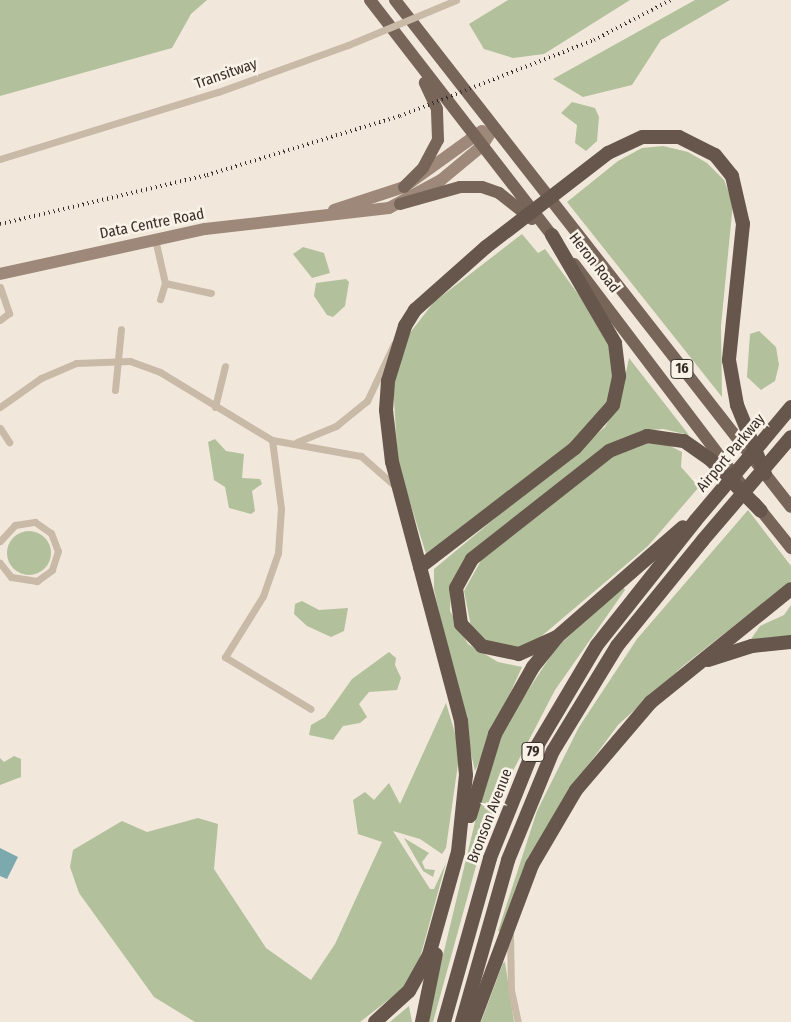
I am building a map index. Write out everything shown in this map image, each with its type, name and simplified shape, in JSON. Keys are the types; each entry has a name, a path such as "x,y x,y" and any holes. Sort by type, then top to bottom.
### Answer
{"highway":[{"path":"458,852 466,789 464,738 399,491 386,410 388,381 405,326 434,291 486,247 608,153 643,137 679,137 715,155 732,176 744,224 729,360 737,405 765,474"},
{"path":"420,568 575,448 613,405 620,376 616,343 552,235"},
{"name":"Airport Parkway","path":"696,520 791,408"},
{"path":"557,637 519,654 482,646 461,624 456,588 472,560 609,451 647,436 684,440 711,460 762,511"},
{"name":"Bronson Avenue","path":"462,1022 508,860 552,751 617,646 703,540 791,437"},
{"path":"422,1022 442,916 458,852 501,720 557,637 679,529 696,520"},
{"name":"Bronson Avenue","path":"444,1022 495,842 531,756 597,645 696,520"},
{"path":"474,1022 532,865 576,790 622,732 687,670 791,589"},
{"path":"687,670 739,649 791,642"},
{"path":"375,1022 410,992 429,955 442,916"}],"main road":[{"name":"Heron Road","path":"370,0 791,548"},
{"name":"Heron Road","path":"395,0 791,507"},
{"path":"403,44 432,95 440,130 432,156 404,187"},
{"name":"Data Centre Road","path":"313,217 404,187 473,135 494,127"},
{"name":"Data Centre Road","path":"0,274 155,239 313,217 376,212 400,204 436,184 482,146 494,127"},
{"path":"400,204 460,187 482,187 508,199 552,235"}],"lane":[{"name":"Transitway","path":"0,159 218,92 348,45 456,0"},
{"path":"155,239 165,283 160,299"},
{"path":"165,283 211,293"},
{"path":"0,287 9,313 0,320"},
{"path":"297,442 336,426 367,401 405,326"},
{"path":"114,390 121,329"},
{"path":"0,407 64,367 117,360 160,372 272,440 297,442 361,456 376,466 399,491"},
{"path":"215,407 225,366"},
{"path":"0,428 9,442"},
{"path":"272,440 281,508 278,553 263,596 225,657 311,709"},
{"path":"0,541 15,525 34,522 51,533 58,551 52,570 37,581 11,577 0,564"},
{"path":"510,923 510,983 518,1022"}],"green space":[{"path":"0,0 207,0 191,14 172,48 0,96"},
{"path":"508,0 630,0 544,54 513,58 484,49 469,24"},
{"path":"695,0 730,0 661,40 632,85 583,97 553,79"},
{"path":"572,102 595,108 599,117 597,141 586,151 575,143 577,125 561,113"},
{"path":"663,146 688,152 707,163 724,180 733,203 721,326 722,397 567,202 618,161 642,148"},
{"path":"522,234 538,253 545,249 606,332 614,376 611,390 605,407 581,435 427,557 398,464 393,385 409,334 434,302"},
{"path":"303,247 324,253 330,273 312,278 293,254"},
{"path":"346,279 349,282 345,306 333,317 327,315 314,296 316,283"},
{"path":"759,331 776,347 779,365 775,381 761,390 747,377 750,334"},
{"path":"629,358 689,435 663,429 641,431 602,449 468,554 451,584 450,611 468,644 498,662 522,667 475,771 434,589 434,569 605,427 620,400"},
{"path":"215,439 226,451 244,454 242,478 260,479 262,484 252,491 255,511 251,514 229,508 225,487 214,480 208,442"},
{"path":"662,442 682,452 681,467 699,487 648,546 531,645 512,649 487,642 471,627 464,591 484,555 617,454 639,443"},
{"path":"748,510 791,566 791,581 683,666 618,725 569,791 502,932 498,931 537,811 579,727 637,639"},
{"path":"33,531 45,537 50,544 50,562 45,569 38,574 25,575 17,572 10,565 7,549 10,541 17,534"},
{"path":"623,587 625,590 555,690 504,788 476,866 433,1022 427,1022 481,797 505,725 556,648"},
{"path":"302,601 319,610 348,608 344,631 331,637 307,626 294,614 295,604"},
{"path":"791,605 791,640 751,639 760,626 784,615"},
{"path":"389,652 396,658 395,665 401,678 397,690 369,692 359,704 367,717 360,723 343,726 333,740 309,735 311,725 325,717 352,679"},
{"path":"446,703 460,750 446,848 442,854 420,839 393,831 430,889 434,889 446,863 418,965 405,987 360,1022 195,1022 154,997 79,893 70,867 73,850 122,821 147,832 198,818 218,824 214,869 266,948 311,980 335,944 382,842 358,834 353,800 365,792 374,800 389,783 400,804"},
{"path":"14,756 21,759 21,777 0,785 0,758 4,762"},
{"path":"404,838 429,853 422,862 425,869 435,870 433,877 423,871"},
{"path":"505,962 514,1022 481,1022 503,963"},
{"path":"409,1006 412,1022 389,1022 391,1021"}],"water":[{"path":"0,848 18,857 7,879 0,876"}],"railway":[{"path":"0,224 207,175 400,116 594,40 671,0"}]}
